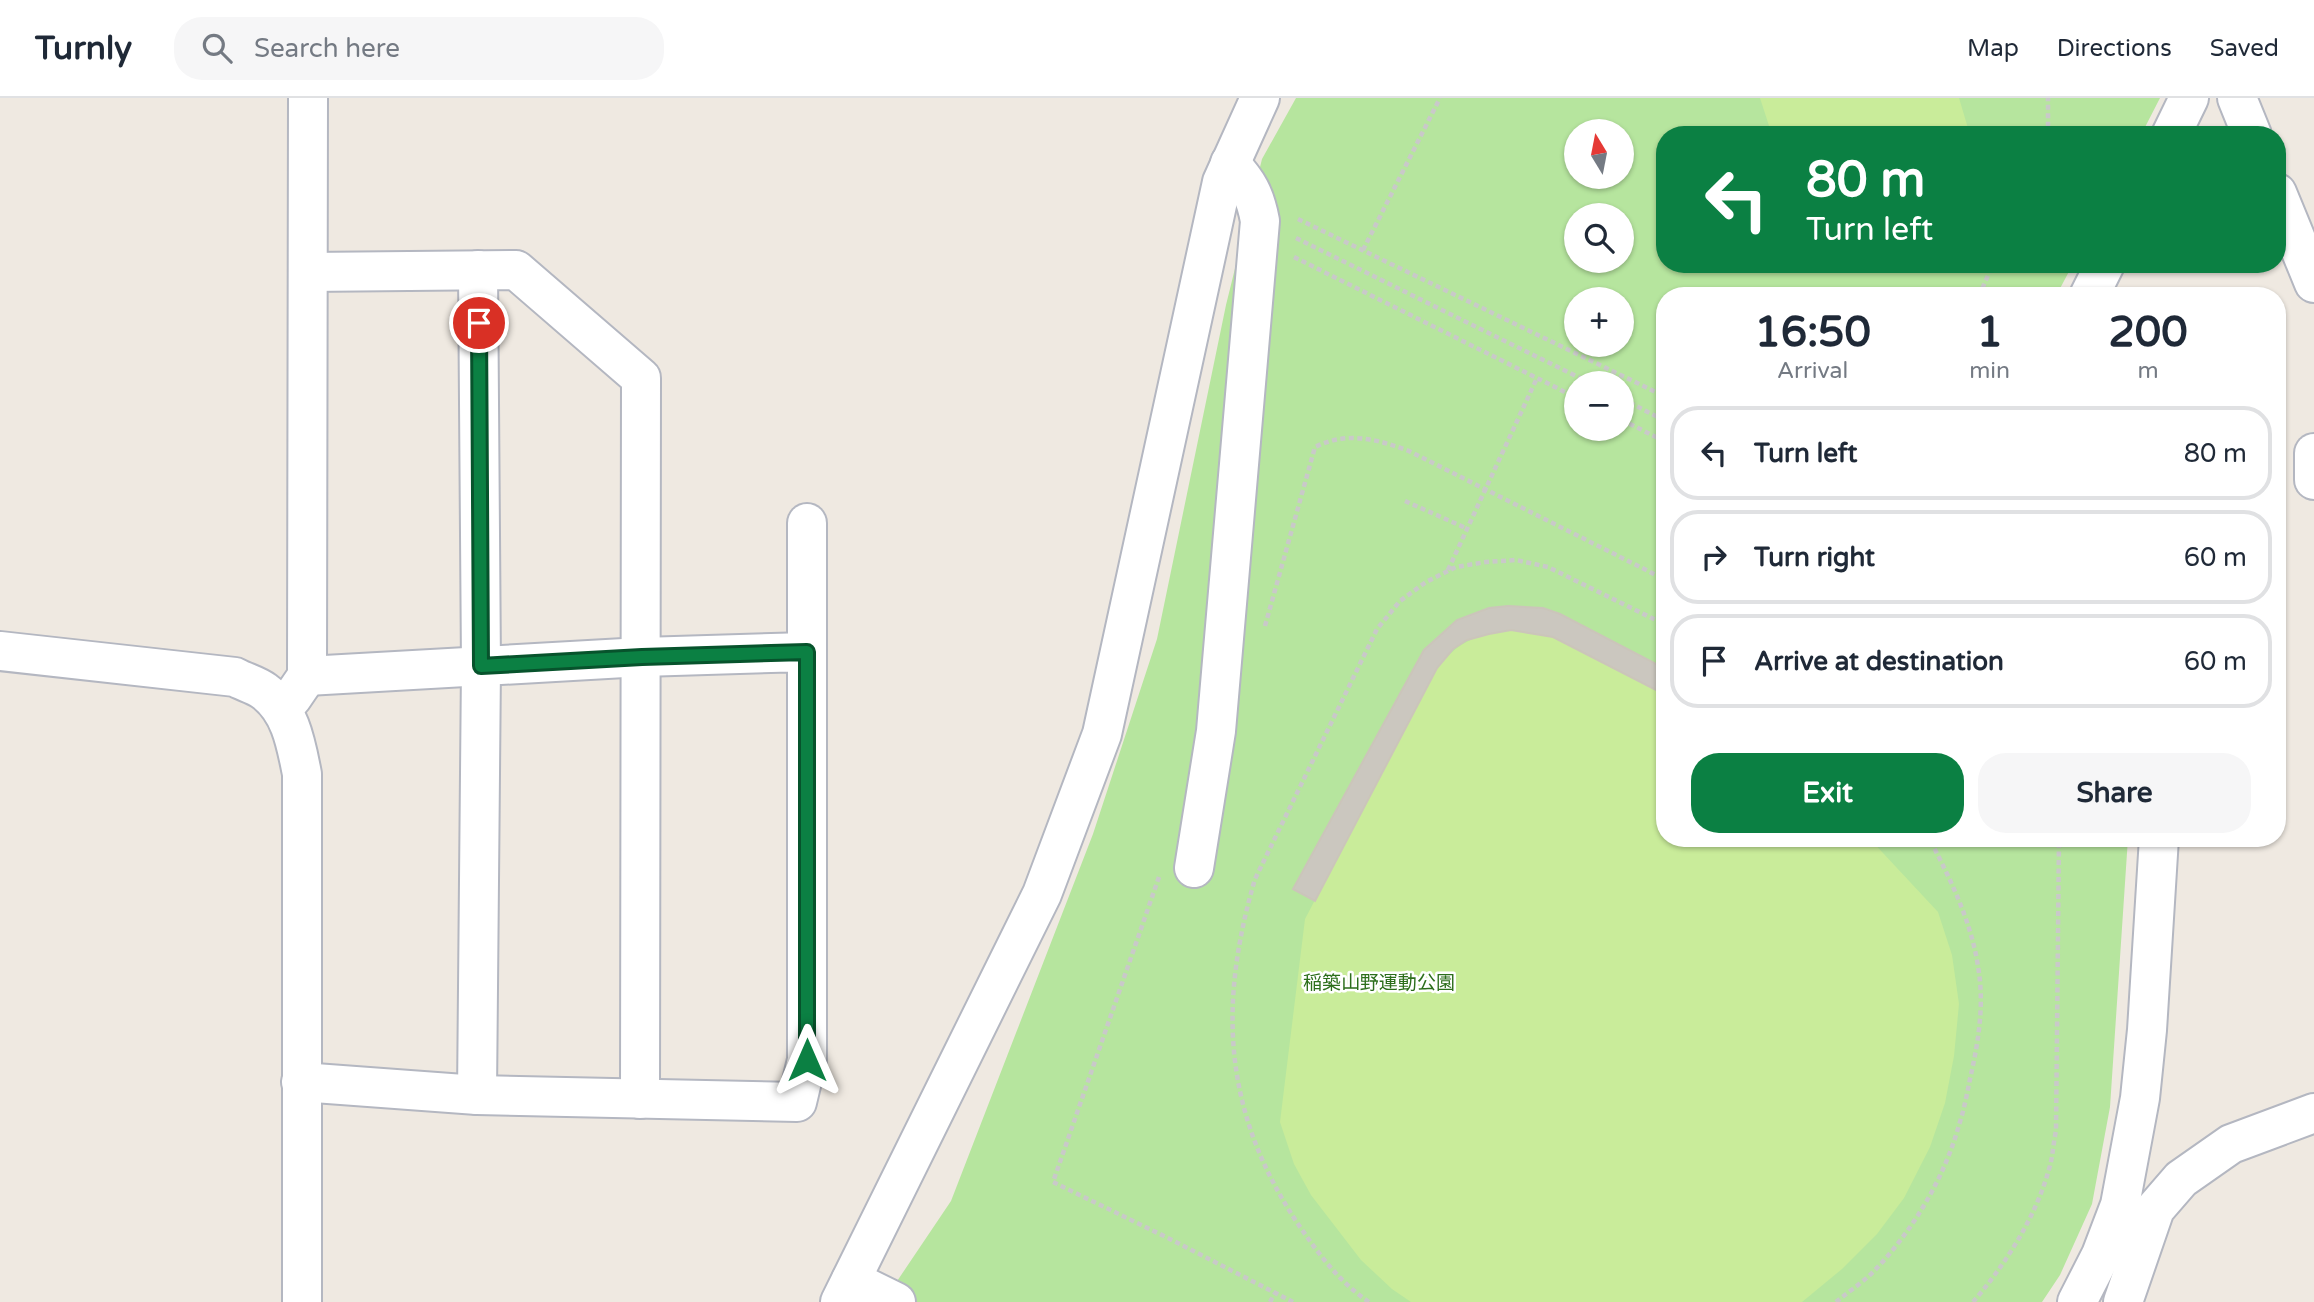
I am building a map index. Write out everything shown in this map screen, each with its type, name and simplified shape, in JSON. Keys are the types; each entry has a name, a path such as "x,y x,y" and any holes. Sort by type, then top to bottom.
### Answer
{"street":[{"path":"284,712 307,676 307,98"},
{"path":"895,1302 845,1291 1042,894 1102,734 1222,182 1260,98"},
{"path":"2175,126 2189,98"},
{"path":"2237,98 2248,126"},
{"path":"1177,870 1216,731 1258,220 1247,183 1230,163"},
{"path":"2286,215 2314,283"},
{"path":"477,1095 481,666 478,270"},
{"path":"308,272 516,270 641,378 640,1099"},
{"path":"2314,453 2314,480"},
{"path":"301,1082 477,1095 797,1102 807,1060 807,523"},
{"path":"0,651 235,677 264,691 284,712 296,741 302,774 302,1302"},
{"path":"307,676 642,657 807,652"},
{"path":"2077,1302 2101,1255 2120,1205 2140,1098 2159,847"},
{"path":"2123,1302 2155,1209 2181,1179 2231,1144 2314,1113"}],"path":[{"path":"1363,250 1440,98"},
{"path":"2048,98 2048,126"},
{"path":"1258,220 1363,250 1656,392"},
{"path":"1258,220 1564,392"},
{"path":"1258,220 1566,371"},
{"path":"1448,571 1537,378"},
{"path":"1634,405 1656,416"},
{"path":"1634,426 1656,437"},
{"path":"1263,634 1315,447 1326,441 1345,438 1363,437 1409,451 1656,575"},
{"path":"1405,501 1468,529"},
{"path":"1369,1302 1352,1291 1315,1249 1286,1206 1259,1154 1240,1098 1232,1028 1234,975 1242,922 1255,879 1377,629 1400,601 1426,582 1456,568 1486,562 1516,561 1548,567 1656,620"},
{"path":"1836,1302 1873,1272 1908,1229 1936,1184 1959,1128 1974,1064 1982,1014 1979,973 1971,932 1934,847"},
{"path":"1973,1302 2013,1248 2034,1209 2049,1170 2056,1131 2059,847"},
{"path":"1177,870 1052,1182 1293,1302"},
{"path":"1270,1302 1275,1293"}],"green space":[{"name":"稲築山野運動公園","path":"1296,98 2160,98 2146,126 1656,126 1656,273 2068,273 2061,287 1656,287 1656,847 2127,847 2110,1107 2092,1204 2060,1275 2042,1302 883,1302 951,1201 1093,834 1157,639 1226,305 1262,159"},
{"path":"1760,98 1959,98 1967,126 1769,126"},
{"path":"1511,630 1553,637 1656,690 1656,847 1877,847 1938,912 1952,955 1959,1004 1954,1056 1945,1103 1930,1147 1904,1198 1877,1234 1842,1269 1802,1302 1411,1302 1392,1289 1361,1260 1311,1195 1294,1164 1280,1122 1305,919 1437,668 1461,645 1488,634"}],"building":[{"path":"1489,608 1543,608 1560,614 1656,664 1656,690 1553,637 1511,630 1467,640 1453,649 1437,668 1315,901 1293,889 1424,650 1457,620"}],"route":[{"path":"479,323 481,666 807,652 807,1060"}]}
